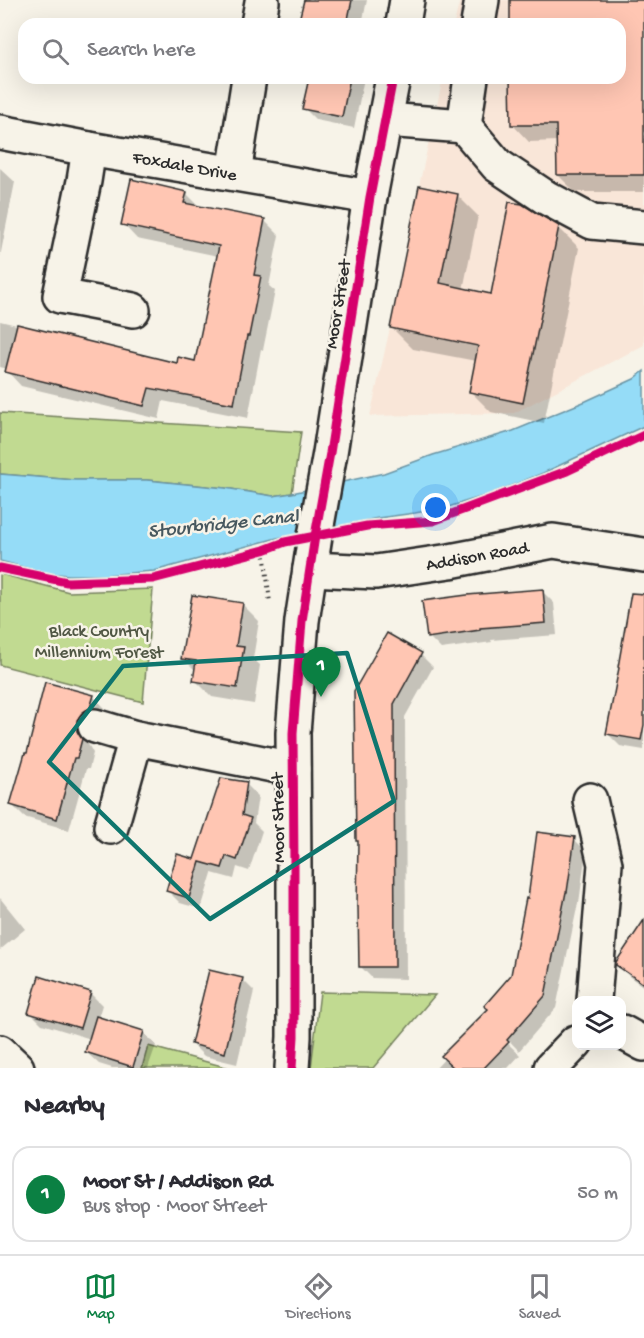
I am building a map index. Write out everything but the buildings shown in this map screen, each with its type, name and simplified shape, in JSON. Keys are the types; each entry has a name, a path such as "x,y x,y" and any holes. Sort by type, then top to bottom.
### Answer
{"street":[{"path":"404,18 407,0"},
{"path":"479,18 482,0"},
{"path":"234,173 248,84"},
{"name":"Moor Street","path":"292,1068 294,1037 293,733 303,621 370,197 392,84"},
{"path":"464,126 470,84"},
{"path":"386,120 464,126 497,165 545,197 592,222 644,227"},
{"name":"Foxdale Drive","path":"0,132 370,197"},
{"path":"89,149 60,296 133,310"},
{"name":"Addison Road","path":"310,569 376,572 553,542 644,555"},
{"path":"95,726 136,738 293,769"},
{"path":"111,827 136,738"},
{"path":"590,800 605,864 594,996"},
{"path":"626,1035 644,1044"},
{"path":"551,1068 572,1046"},
{"path":"0,1052 17,1068"}],"path":[{"path":"253,553 285,542 315,536"}],"highlighted area":[{"path":"347,653 394,801 210,919 49,762 123,666"}],"shaded area":[{"path":"460,0 644,0 644,345 514,413 370,416 442,84 626,84 626,18 456,18"}],"green space":[{"path":"0,413 301,432 292,493 273,496 225,488 147,480 75,480 0,474"},
{"name":"Black Country Millennium Forest","path":"0,574 69,592 153,589 143,702 0,665"},
{"path":"320,992 435,995 373,1068 311,1068"},
{"path":"148,1046 229,1068 142,1068"}],"water":[{"name":"Stourbridge Canal","path":"644,371 644,426 543,473 487,495 448,507 277,538 154,571 69,575 47,573 0,561 0,474 75,480 147,480 225,488 273,496 292,493 384,473 433,455 513,431 586,401 634,379"}],"cycle path":[{"path":"292,1068 294,1037 293,733 302,621 370,197 392,84"},
{"path":"0,568 67,582 153,579 264,550 285,542 367,526 433,521 567,471 644,435"}],"place":[{"name":"Moor St / Addison Rd","path":"321,697"}]}
